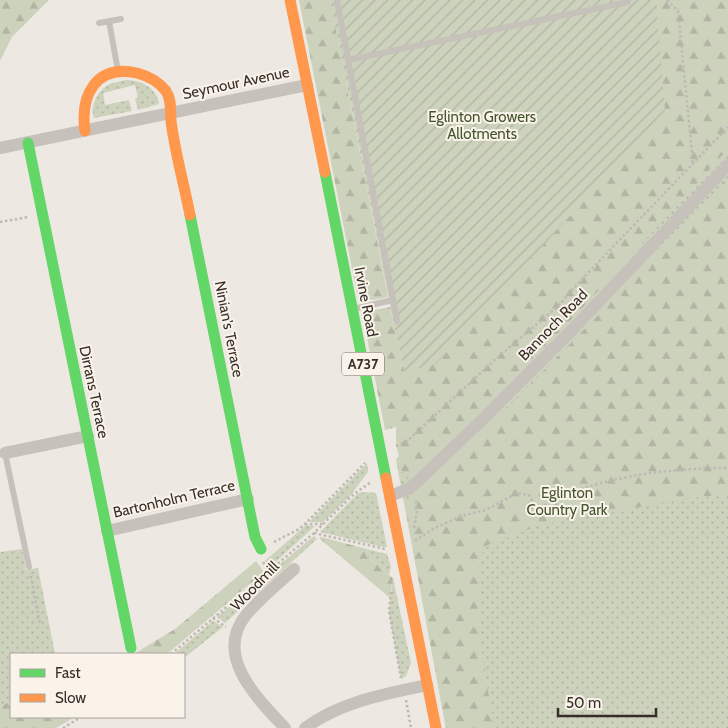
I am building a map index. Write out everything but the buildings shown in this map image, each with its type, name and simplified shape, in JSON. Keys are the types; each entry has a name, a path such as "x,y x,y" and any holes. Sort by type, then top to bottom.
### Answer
{"street":[{"name":"Irvine Road","path":"290,0 436,728"},
{"name":"Seymour Avenue","path":"85,131 84,106 90,91 96,82 106,76 119,72 141,73 158,82 166,90 171,113"},
{"name":"Seymour Avenue","path":"0,148 307,85"},
{"name":"Ninian's Terrace","path":"171,113 255,537 261,549"},
{"name":"Dirrans Terrace","path":"28,142 131,648"},
{"name":"Bannoch Road","path":"390,496 408,489 416,483 483,419 574,328 728,165"},
{"path":"2,454 88,436"},
{"name":"Bartonholm Terrace","path":"107,531 248,499"},
{"name":"Woodmill","path":"285,728 251,692 243,678 236,654 236,633 247,614 294,568"},
{"path":"305,728 318,718 335,710 384,694 427,685"}],"lane":[{"path":"337,0 397,321"},
{"path":"348,60 628,2"},
{"path":"99,23 121,19"},
{"path":"109,21 119,72"},
{"path":"352,310 393,300"},
{"path":"2,454 29,567"}],"path":[{"path":"667,0 678,11 694,163"},
{"path":"261,549 299,529 368,460 381,452 406,442 497,358 557,307 728,127"},
{"path":"0,222 43,214"},
{"path":"415,542 434,528 465,515 486,510 517,493 529,494 536,509 574,491 607,482 696,468 728,468"},
{"path":"173,653 362,488 369,483 386,477"},
{"path":"305,524 323,524"},
{"path":"29,567 40,625"},
{"path":"404,690 411,728"},
{"path":"62,728 79,718"}],"green space":[{"path":"0,0 49,0 12,37 0,61"},
{"path":"299,0 330,0 388,297 372,300 357,294"},
{"name":"Eglinton Growers Allotments","path":"330,0 656,0 665,111 436,364 405,372 395,330"},
{"path":"656,0 728,0 728,149 616,272 458,439 409,478 403,476 396,444 396,427 385,430 364,322 365,315 369,311 390,307 405,372"},
{"name":"Eglinton Country Park","path":"728,0 728,728 446,728 396,460 665,111"},
{"path":"125,80 136,81 147,86 155,93 159,104 138,110 135,99 138,98 135,85 103,93 105,105 129,100 132,111 94,118 95,100 101,91 110,84"},
{"path":"728,178 728,494 689,498 540,525 485,546 478,567 482,653 494,728 446,728 404,502 508,407 631,282"},
{"path":"367,463 368,472 350,496 323,522 309,522"},
{"path":"358,493 376,493 387,547 320,532"},
{"path":"306,525 315,526 269,568 265,561"},
{"path":"314,536 317,539 225,623 217,617"},
{"path":"319,538 367,549 366,556 393,578 390,598"},
{"path":"22,549 26,570 38,568 55,653 10,653 10,702 0,707 0,552"},
{"path":"367,549 387,554 391,567 389,575 366,556"},
{"path":"256,561 264,572 168,653 136,653 175,629"},
{"path":"393,578 411,663 406,676 401,679 389,613"},
{"path":"213,621 223,627 185,657 185,653 175,653"},
{"path":"10,702 10,718 73,718 56,728 0,728 0,707"}],"traffic: fast":[{"path":"28,143 131,648"},
{"path":"325,172 386,478"},
{"path":"190,215 255,537 261,549"}],"traffic: slow":[{"path":"290,0 325,172"},
{"path":"85,131 85,105 88,94 101,78 111,73 123,71 137,73 160,85 166,91 169,98 175,145 190,215"},
{"path":"386,478 436,728"}]}
